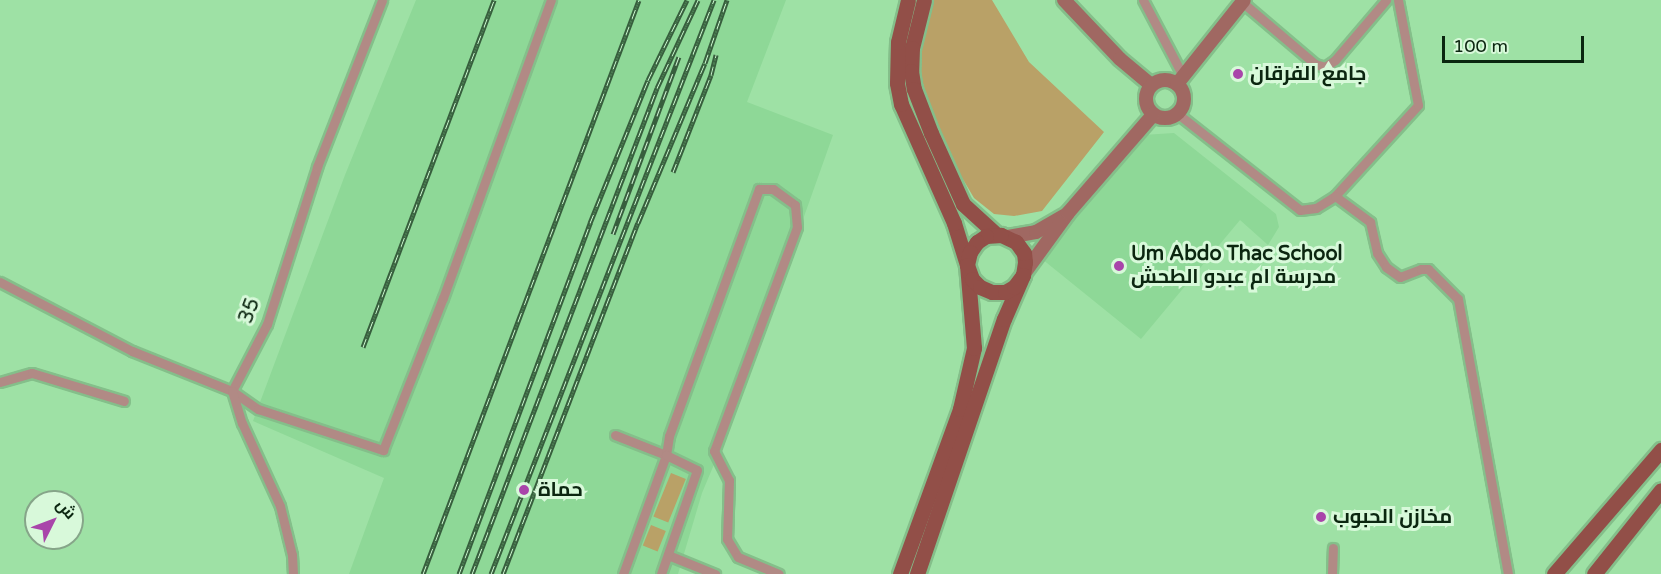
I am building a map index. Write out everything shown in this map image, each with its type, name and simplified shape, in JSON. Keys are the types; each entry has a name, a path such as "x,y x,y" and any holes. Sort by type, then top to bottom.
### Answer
{"main road":[{"path":"908,0 897,52 897,83 901,104 954,223 972,279 980,287 992,292 1005,292 1014,287 1023,275"},
{"path":"917,574 1004,319 1023,275 1024,253 963,204 931,133 914,89 911,71 912,48 924,0"},
{"path":"900,574 960,408 974,348 967,265 970,252 977,242 1003,236"},
{"path":"1554,574 1661,450"},
{"path":"1594,574 1661,490"}],"street":[{"name":"35","path":"232,391 267,324 317,167 382,0"},
{"path":"0,282 132,351 232,391 258,409 383,450 443,298 551,0"},
{"path":"1064,0 1120,59 1151,85"},
{"path":"1143,0 1180,80 1184,98 1178,114"},
{"path":"1180,80 1243,1 1315,64 1325,67 1335,60 1386,0"},
{"path":"1178,114 1300,210 1316,208 1335,196 1418,105 1398,0"},
{"path":"1178,114 1163,119 1153,115 1145,100 1151,85 1166,80 1180,80"},
{"path":"1023,275 1068,213 1153,115"},
{"path":"622,574 666,455 669,436 759,189 773,189 795,205 797,227 714,451 729,480 726,539 738,557 779,574"},
{"path":"1335,196 1370,222 1377,253 1386,267 1400,278 1421,269 1428,269 1458,299 1508,574"},
{"path":"1003,236 1036,232 1068,213"},
{"path":"0,382 32,373 124,401"},
{"path":"232,391 242,423 280,506 292,555 293,574"},
{"path":"615,435 697,470 661,574"},
{"path":"1332,574 1334,548"},
{"path":"668,555 716,574"}],"shaded area":[{"path":"416,0 786,0 747,102 833,135 726,436 702,493 678,574 349,574 384,478 253,421 345,175"},
{"path":"934,0 992,0 1029,62 1104,132 1042,211 1014,216 994,214 974,198 958,171 926,97 918,61"},
{"path":"1174,133 1276,214 1279,227 1268,245 1240,220 1141,339 1042,259 1143,135"},
{"path":"671,473 686,479 668,523 653,517"},
{"path":"651,525 666,531 658,551 643,545"}],"railway":[{"path":"363,347 494,0"},
{"path":"423,574 639,0"},
{"path":"459,574 590,223 648,80 687,0"},
{"path":"472,574 657,88 698,0"},
{"path":"491,574 714,0"},
{"path":"503,574 638,223 705,63 727,0"},
{"path":"673,172 711,75 716,55"},
{"path":"613,234 679,57"}],"place":[{"name":"جامع الفرقان","path":"1238,74"},
{"name":"Um Abdo Thac School مدرسة ام عبدو الطحش","path":"1119,266"},
{"name":"حماة","path":"524,490"},
{"name":"مخازن الحبوب","path":"1321,517"}]}
